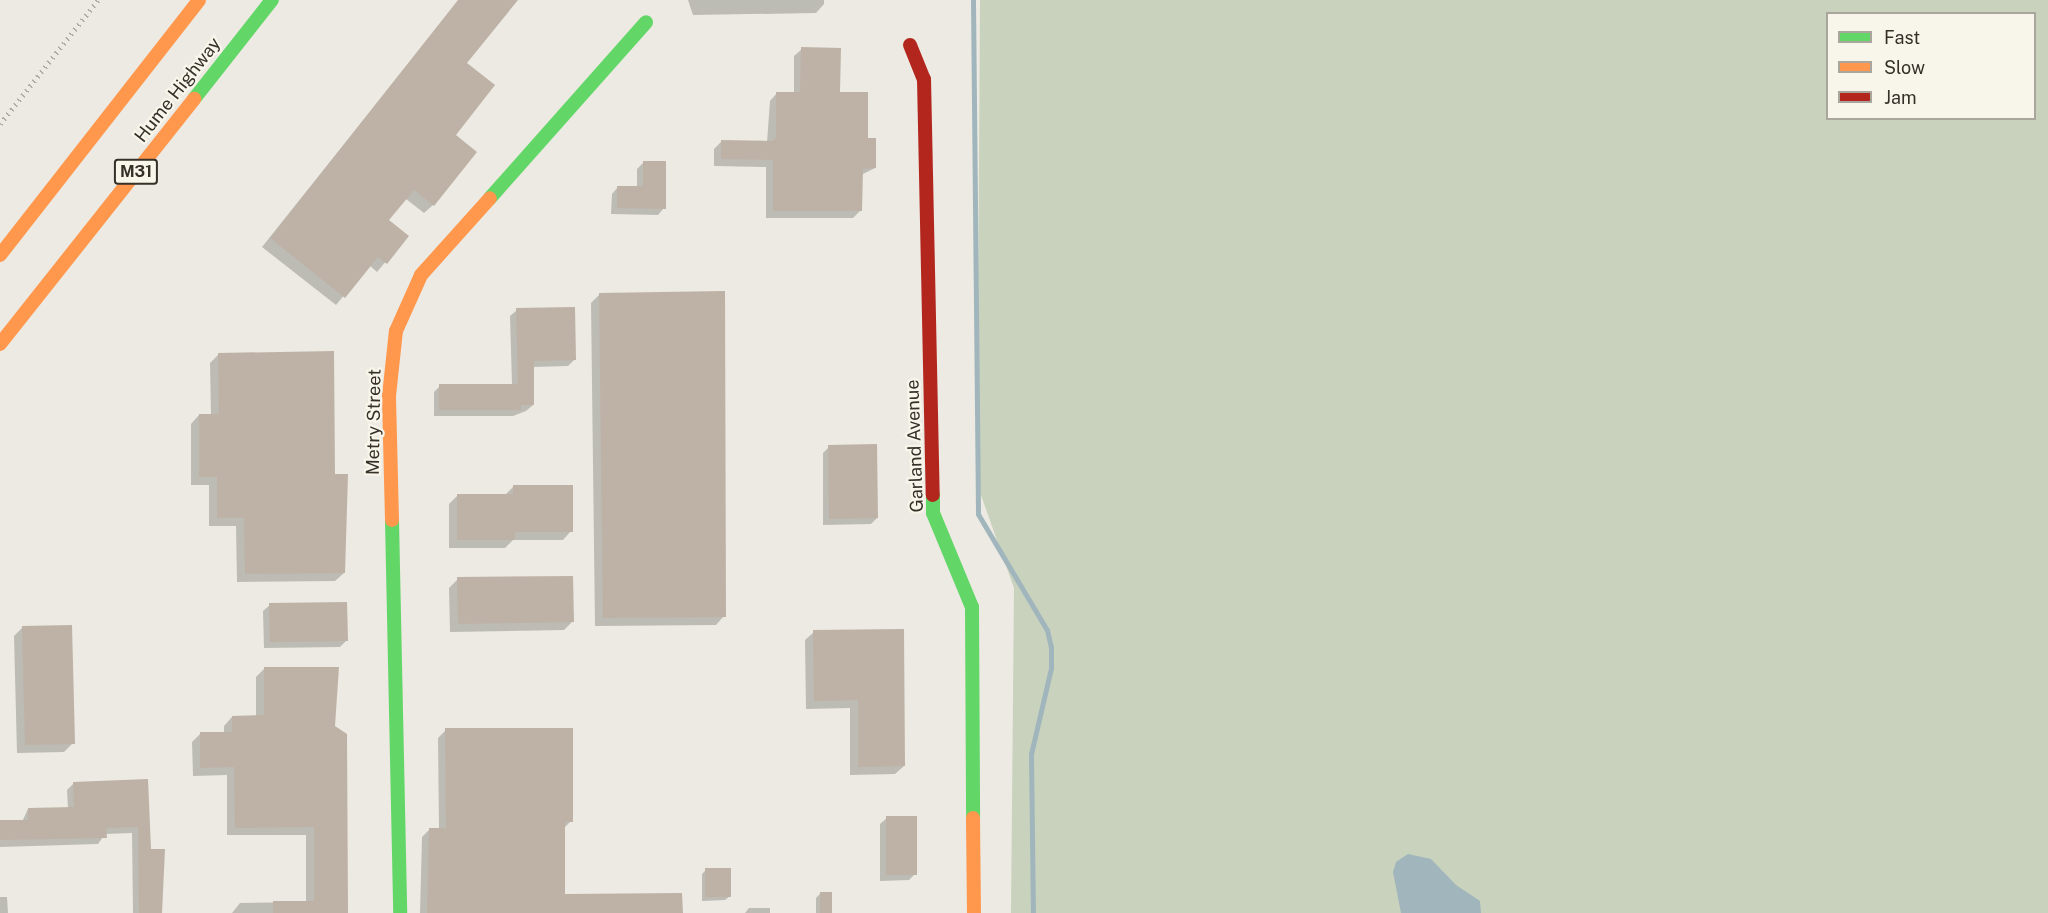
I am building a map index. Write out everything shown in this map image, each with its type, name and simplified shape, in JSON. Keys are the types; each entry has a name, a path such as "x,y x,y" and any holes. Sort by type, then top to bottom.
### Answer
{"main road":[{"path":"0,255 199,0"},
{"name":"Hume Highway","path":"0,344 272,0"},
{"name":"Metry Street","path":"400,913 389,396 396,331 421,275 646,22"},
{"name":"Garland Avenue","path":"910,45 924,79 933,513 972,607 974,913"}],"green space":[{"path":"980,0 2048,0 2048,913 1011,913 1014,588 977,484"}],"water":[{"path":"1408,854 1431,859 1456,885 1480,901 1481,913 1401,913 1393,872 1396,862"}],"building":[{"path":"458,0 518,0 467,63 495,85 456,135 477,152 434,206 414,190 389,220 409,236 387,264 378,257 345,298 270,238"},
{"path":"801,47 841,48 840,92 868,92 868,138 876,138 876,168 863,169 862,211 773,211 773,160 721,159 721,140 773,141 776,137 776,92 800,92"},
{"path":"643,161 666,161 666,209 617,208 617,186 643,186"},
{"path":"725,291 726,617 603,618 599,293"},
{"path":"575,307 576,360 534,361 534,405 521,405 521,410 439,410 439,384 518,384 516,308"},
{"path":"334,351 335,474 348,474 345,573 245,574 244,518 217,518 217,477 199,477 199,414 219,414 218,353"},
{"path":"877,444 878,518 829,519 828,445"},
{"path":"513,485 573,485 573,532 515,532 515,540 457,540 457,494 513,494"},
{"path":"573,576 574,622 458,624 457,577"},
{"path":"347,602 348,641 270,642 269,603"},
{"path":"72,625 75,744 25,745 22,626"},
{"path":"904,629 905,766 858,767 858,700 814,701 813,630"},
{"path":"264,667 339,667 335,726 347,734 348,913 273,913 273,901 314,901 314,827 235,828 234,767 200,768 200,732 232,732 232,716 264,715"},
{"path":"445,728 573,728 573,822 565,822 565,894 682,893 683,913 427,913 429,828 446,828"},
{"path":"148,779 151,849 165,849 162,913 139,913 138,827 106,828 107,838 0,840 0,820 28,820 28,808 74,807 73,782"},
{"path":"886,816 917,816 917,875 886,875"},
{"path":"705,868 731,868 731,897 705,897"},
{"path":"820,892 832,892 832,913 820,913"}],"waterway":[{"path":"973,0 978,514 1047,630 1051,647 1051,668 1031,754 1033,913"}],"railway":[{"path":"0,124 98,0"}],"traffic: fast":[{"path":"194,99 272,0"},
{"path":"490,198 646,22"},
{"path":"933,495 933,513 972,607 973,818"},
{"path":"392,520 400,913"}],"traffic: slow":[{"path":"0,255 199,0"},
{"path":"0,344 194,99"},
{"path":"392,520 389,396 396,331 421,275 490,198"},
{"path":"973,818 974,913"}],"traffic: jam":[{"path":"910,45 924,79 933,495"}]}
